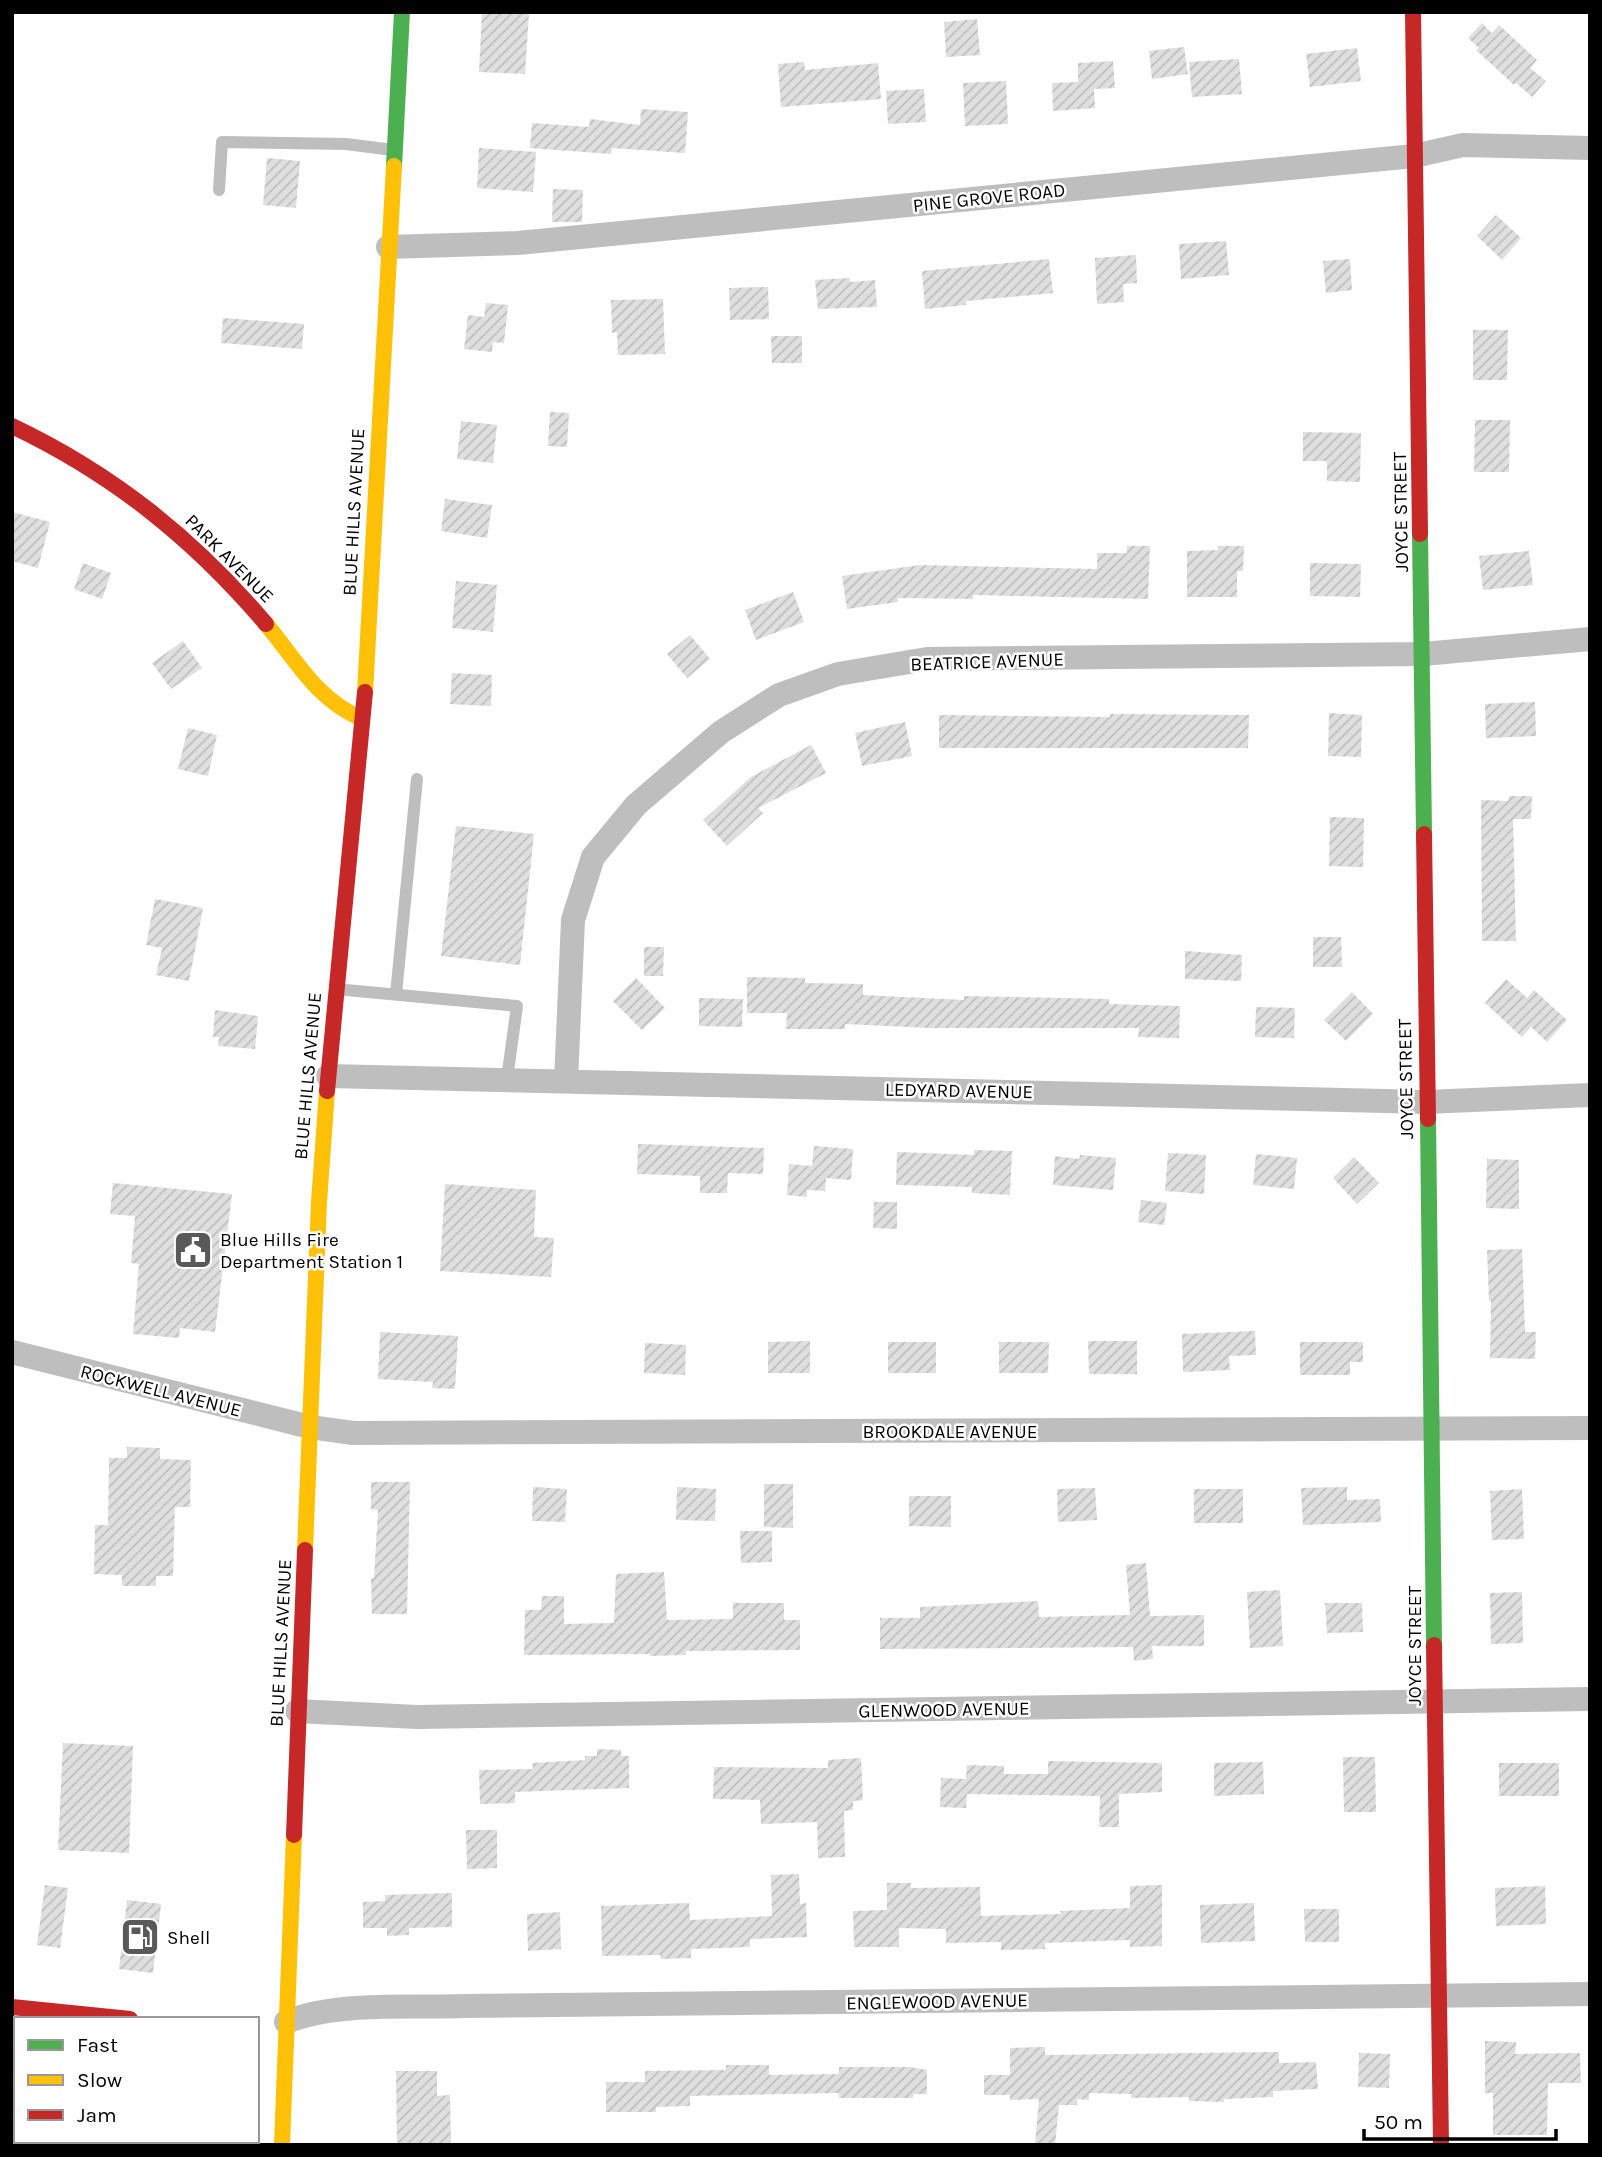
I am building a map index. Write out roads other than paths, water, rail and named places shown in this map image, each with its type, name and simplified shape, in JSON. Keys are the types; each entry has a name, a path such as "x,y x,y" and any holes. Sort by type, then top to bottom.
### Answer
{"street":[{"name":"BLUE HILLS AVENUE","path":"282,2145 276,2025 297,1712 319,1202 335,989 362,719 402,12"},
{"name":"JOYCE STREET","path":"1413,12 1441,2145"},
{"name":"PINE GROVE ROAD","path":"388,247 518,243 1414,156 1463,145 1590,148"},
{"name":"PARK AVENUE","path":"12,426 58,447 149,508 204,556 271,629 322,698 335,708 362,719"},
{"name":"BEATRICE AVENUE","path":"566,1081 573,920 593,857 636,805 721,732 779,695 838,674 928,659 1423,654 1590,639"},
{"name":"LEDYARD AVENUE","path":"328,1076 1426,1102 1590,1096"},
{"name":"ROCKWELL AVENUE","path":"12,1352 310,1427"},
{"name":"BROOKDALE AVENUE","path":"310,1427 353,1433 1590,1429"},
{"name":"GLENWOOD AVENUE","path":"297,1712 417,1717 1590,1699"},
{"name":"ENGLEWOOD AVENUE","path":"276,2025 309,2014 342,2010 465,2006 1590,1994"},
{"path":"12,2007 110,2017"}],"lane":[{"path":"219,190 222,142 346,144 394,150"},
{"path":"396,994 417,779"},
{"path":"335,989 517,1006 507,1079"}],"place":[{"name":"Blue Hills Fire Department Station 1","path":"193,1250"},
{"name":"Shell","path":"140,1937"}]}
